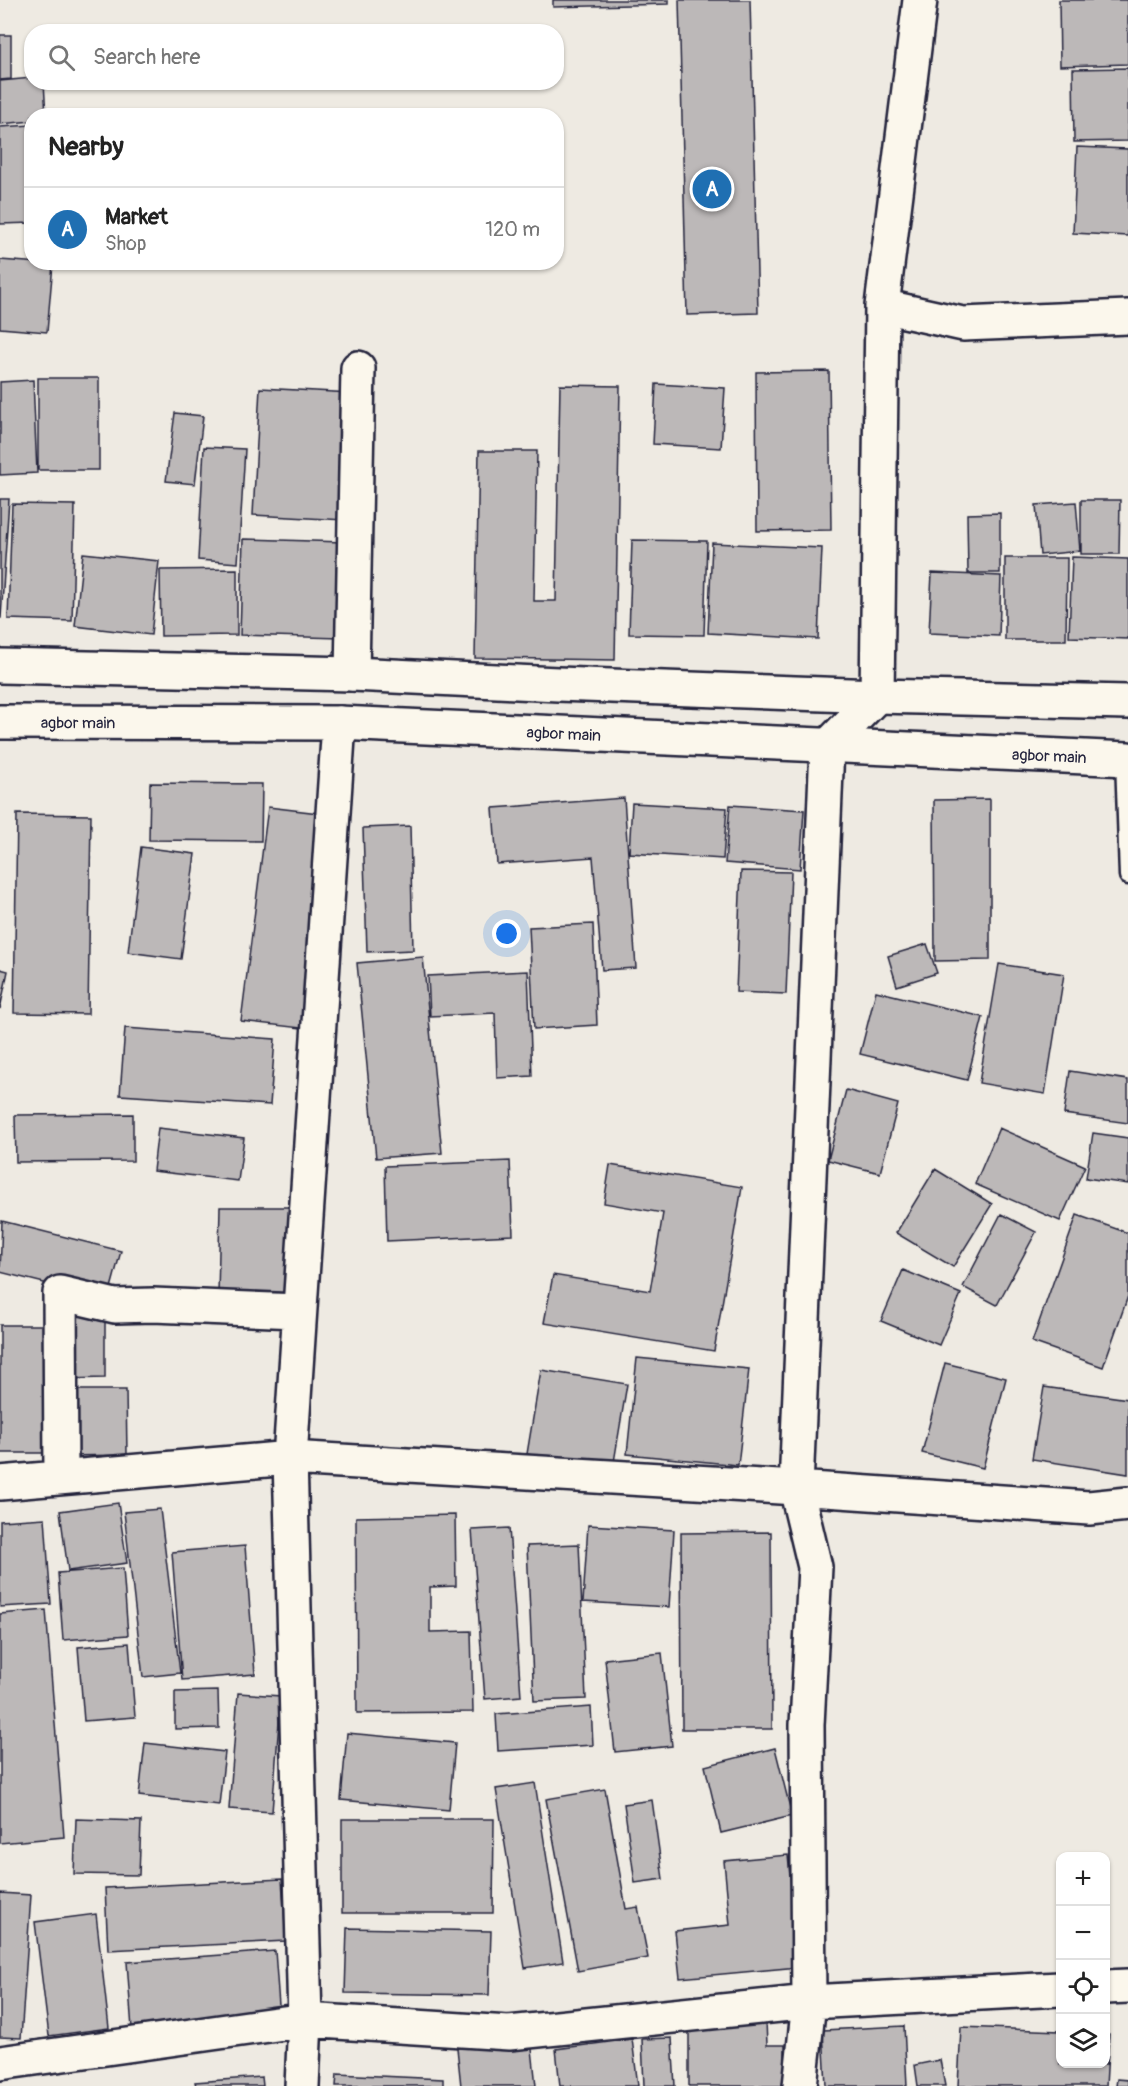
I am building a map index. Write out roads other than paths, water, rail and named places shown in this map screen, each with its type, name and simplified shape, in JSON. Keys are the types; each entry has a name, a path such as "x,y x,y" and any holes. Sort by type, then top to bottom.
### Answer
{"street":[{"path":"800,2086 809,2002 807,1725 816,1567 796,1488 827,747 878,696 882,306 920,0"},
{"path":"882,306 963,324 1128,317"},
{"path":"352,674 358,368"},
{"path":"0,666 352,674 878,696 1128,702"},
{"name":"agbor main","path":"0,722 339,723 1126,759"},
{"path":"302,2086 305,2020 290,1458 339,723"},
{"path":"61,1477 60,1293 115,1306 153,1305 298,1311"},
{"path":"0,1483 290,1458 1089,1508 1128,1504"},
{"path":"1110,1987 1128,1986"},
{"path":"0,2063 305,2020 509,2033 809,2002 1056,1989"}],"lane":[{"path":"1126,759 1128,876"}],"place":[{"name":"Market","path":"712,189"}]}
